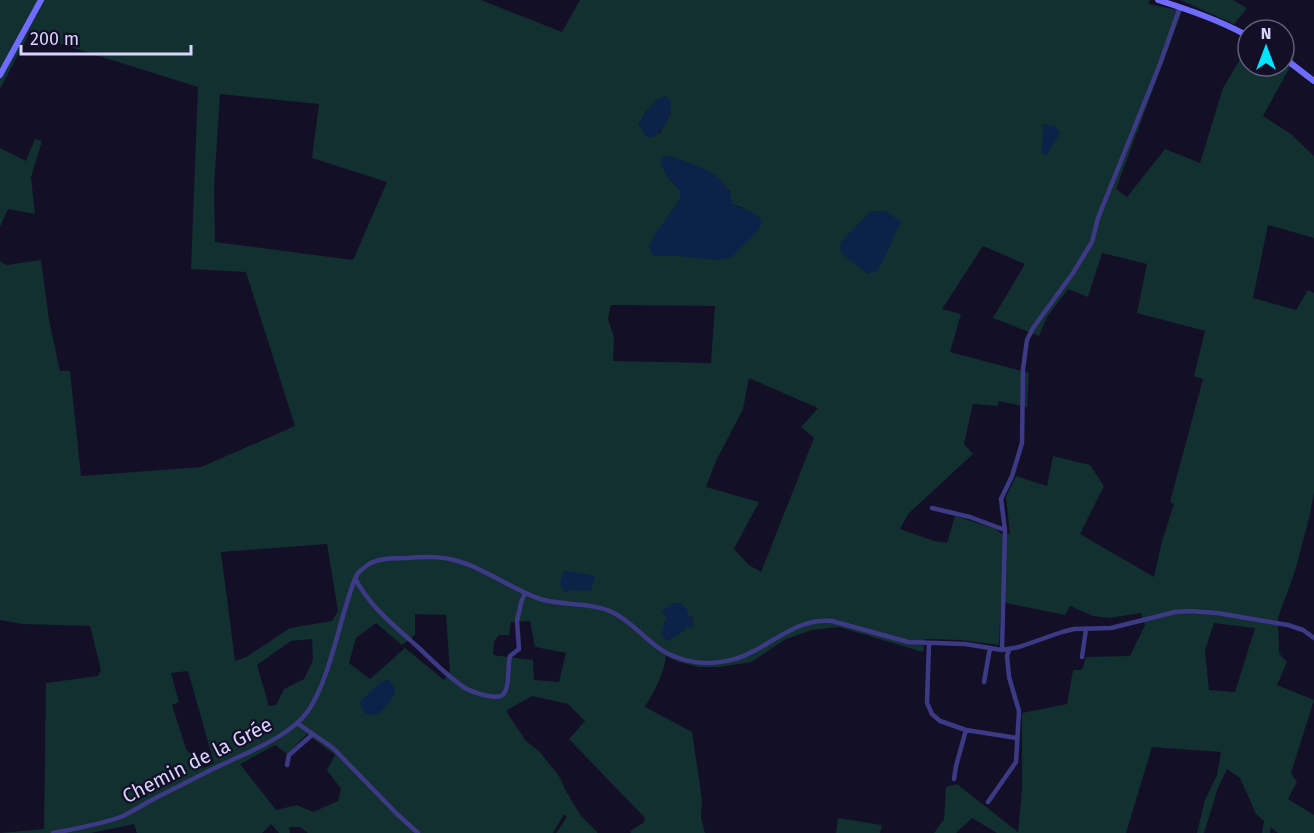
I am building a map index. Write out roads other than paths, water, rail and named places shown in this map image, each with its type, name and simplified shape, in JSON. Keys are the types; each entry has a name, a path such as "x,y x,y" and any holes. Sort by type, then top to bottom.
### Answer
{"main road":[{"path":"0,75 41,0"},
{"path":"1158,0 1236,30"},
{"path":"1296,67 1314,81"}],"street":[{"path":"1002,650 1005,530 1001,499 1012,476 1022,443 1023,378 1027,340 1092,242 1098,218 1160,64 1180,7"},
{"path":"932,508 970,517 1005,530"},
{"name":"Chemin de la Grée","path":"53,833 122,816 213,768 260,747 297,723 307,712 316,695 358,572 368,565 391,558 453,559 525,593"},
{"path":"356,580 369,600 451,678 473,692 494,697 502,695 506,689 510,655 519,649 516,628 525,593 558,603 608,610 674,657 699,663 722,662 741,657 794,628 823,620 908,642 965,644 1002,650 1009,650 1074,629 1112,628 1174,612 1189,611 1210,612 1288,625 1303,630 1314,638"},
{"path":"1082,657 1086,629"},
{"path":"929,643 928,707 932,714 940,720 966,730 1017,738"},
{"path":"984,682 990,648"},
{"path":"988,802 1016,762 1019,711 1009,677 1007,656 1009,650"},
{"path":"297,723 333,748 418,833"},
{"path":"954,779 966,730"},
{"path":"287,765 289,755 313,734"}],"water":[{"path":"665,96 671,101 666,122 652,138 647,137 639,123 653,104"},
{"path":"1043,124 1055,126 1060,133 1046,156 1042,153"},
{"path":"669,156 693,164 718,177 728,190 732,204 754,213 762,220 759,230 731,258 716,260 652,254 649,246 655,234 680,200 680,190 669,179 662,166 661,158"},
{"path":"871,211 886,211 901,222 878,271 868,274 841,253 840,243"},
{"path":"564,570 595,576 591,591 571,590 565,593 560,585"},
{"path":"673,603 681,603 687,608 689,616 693,617 692,628 686,627 685,630 666,641 662,636 662,631 668,619 662,611"},
{"path":"387,679 395,688 390,702 379,713 367,715 360,702 377,685"}]}
